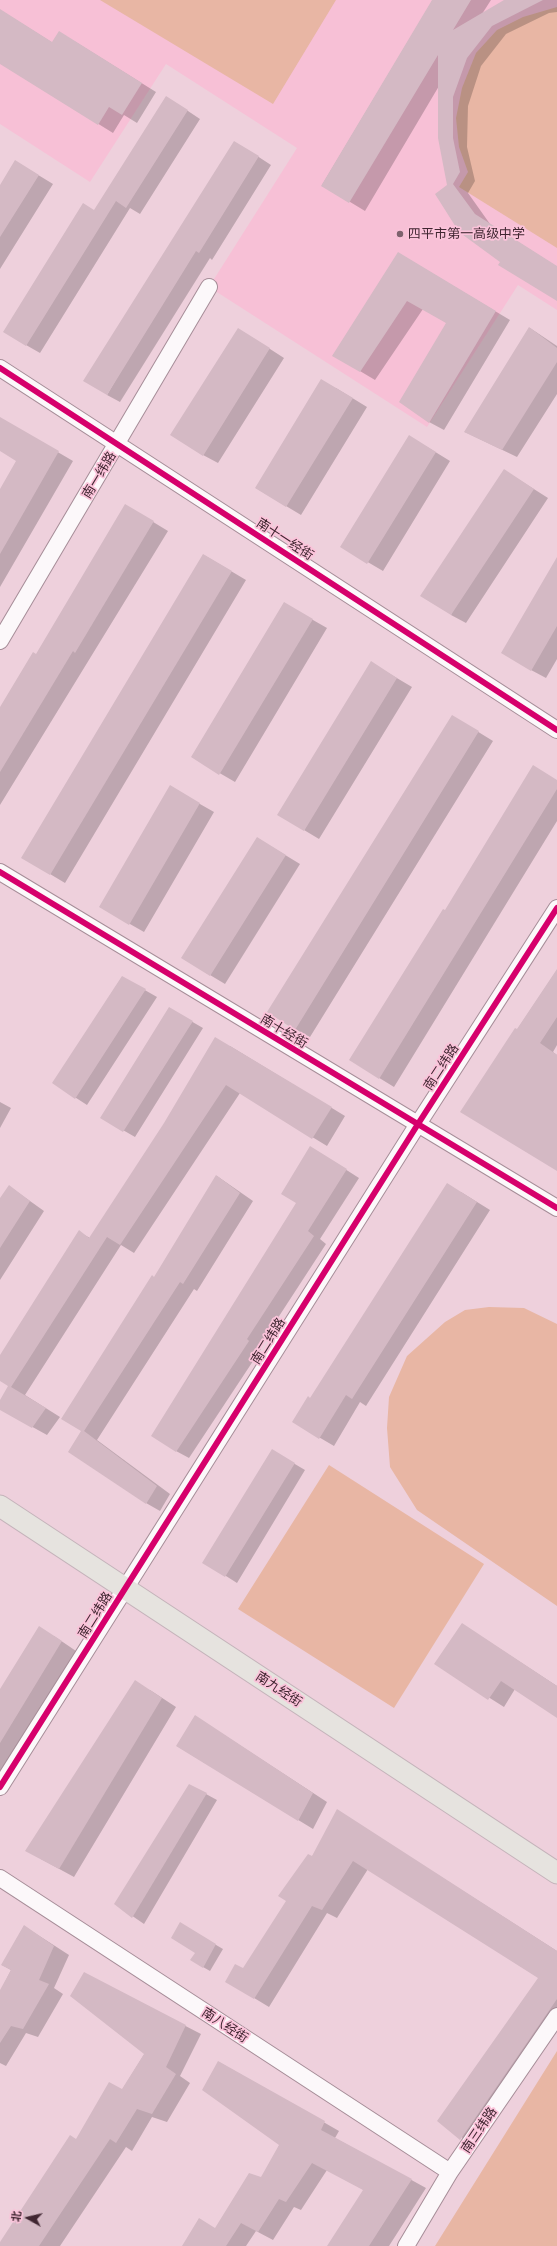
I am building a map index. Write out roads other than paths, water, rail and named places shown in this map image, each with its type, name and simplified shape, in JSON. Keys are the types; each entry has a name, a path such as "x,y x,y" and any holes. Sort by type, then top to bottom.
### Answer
{"main road":[{"name":"南九经街","path":"0,1506 557,1873"}],"street":[{"name":"南一纬路","path":"0,641 209,287"},
{"name":"南十一经街","path":"0,368 118,443 557,730"},
{"name":"南十经街","path":"0,872 557,1208"},
{"name":"南二纬路","path":"0,1788 418,1124 557,908"},
{"name":"南八经街","path":"0,1878 450,2172"},
{"name":"南三纬路","path":"406,2246 450,2172 557,2016"}],"place":[{"name":"四平市第一高级中学","path":"400,234"}]}
